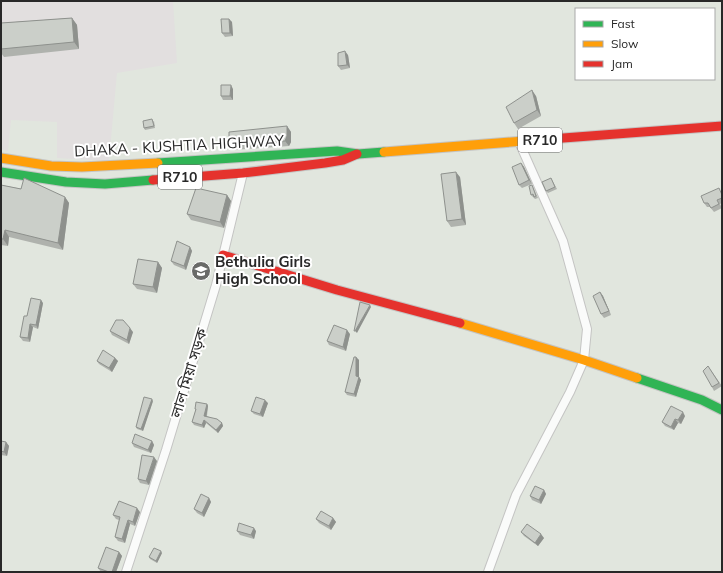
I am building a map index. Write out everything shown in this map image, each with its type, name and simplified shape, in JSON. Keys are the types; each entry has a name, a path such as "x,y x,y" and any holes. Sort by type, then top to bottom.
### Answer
{"main road":[{"name":"DHAKA - KUSHTIA HIGHWAY","path":"1,158 51,166 82,167 138,165 337,151 358,154 722,126"},
{"name":"DHAKA - KUSHTIA HIGHWAY","path":"1,172 66,182 105,184 243,173 334,162 358,154"},
{"path":"223,255 337,290 451,320 584,360 702,400 722,410"}],"street":[{"path":"488,572 516,495 570,392 584,360 586,329 563,241 519,142"},
{"name":"লাল মিয়া সড়ক","path":"126,572 214,292 243,173"}],"shaded area":[{"path":"1,1 173,1 177,63 117,73 109,161 57,158 57,122 11,120 8,151 1,149"}],"building":[{"path":"72,18 74,42 1,49 1,23"},
{"path":"221,19 229,19 230,33 222,33"},
{"path":"345,51 347,65 338,66 338,53"},
{"path":"221,85 231,85 230,96 221,96"},
{"path":"532,90 537,110 514,123 506,107"},
{"path":"152,119 154,126 144,128 143,121"},
{"path":"287,126 287,136 285,141 229,144 229,132"},
{"path":"521,163 529,180 519,185 512,167"},
{"path":"456,172 462,219 447,221 441,174"},
{"path":"24,178 65,197 58,243 5,230 3,239 1,239 1,185 21,189"},
{"path":"551,178 555,187 546,191 542,182"},
{"path":"532,185 536,196 534,197 533,194 531,195 529,186"},
{"path":"196,188 227,195 220,222 187,214"},
{"path":"719,188 722,198 717,200 719,204 711,208 708,203 704,203 701,196"},
{"path":"177,241 190,247 184,266 171,261"},
{"path":"138,259 158,262 153,287 133,284"},
{"path":"600,292 609,311 601,314 593,296"},
{"path":"31,298 41,300 36,325 30,324 28,338 20,337 24,316 27,316"},
{"path":"360,302 370,305 354,331"},
{"path":"116,320 123,320 130,328 127,340 110,331"},
{"path":"334,325 347,330 343,347 327,341"},
{"path":"103,350 115,358 109,368 97,361"},
{"path":"354,357 356,357 356,376 359,377 354,394 345,392"},
{"path":"708,366 719,383 712,387 703,371"},
{"path":"144,397 152,399 141,429 136,427"},
{"path":"256,397 265,400 260,414 251,411"},
{"path":"196,402 207,404 204,416 217,419 222,423 216,430 204,420 202,425 192,422 196,409"},
{"path":"671,406 683,412 678,420 675,419 671,427 662,422"},
{"path":"135,434 152,441 148,450 132,443"},
{"path":"1,441 6,442 4,452 1,451"},
{"path":"142,455 154,457 146,481 138,479"},
{"path":"535,486 544,490 539,500 530,496"},
{"path":"201,494 209,498 202,513 194,509"},
{"path":"119,501 137,508 133,522 128,520 122,539 115,537 120,517 113,515"},
{"path":"321,511 333,518 329,526 316,519"},
{"path":"239,523 254,528 251,535 237,531"},
{"path":"527,524 541,534 535,543 521,532"},
{"path":"106,547 119,552 112,572 98,568"},
{"path":"154,548 161,551 156,561 149,557"}],"traffic: fast":[{"path":"158,163 337,151 358,154 384,152"},
{"path":"1,172 66,182 105,184 153,180"},
{"path":"637,378 702,400 722,410"}],"traffic: slow":[{"path":"384,152 550,139"},
{"path":"1,158 51,166 82,167 158,163"},
{"path":"460,323 584,360 637,378"}],"traffic: jam":[{"path":"550,139 722,126"},
{"path":"153,180 243,173 325,163 343,160 357,154"},
{"path":"223,255 337,290 460,323"}],"place":[{"name":"Bethulia Girls High School","path":"201,271"}]}
